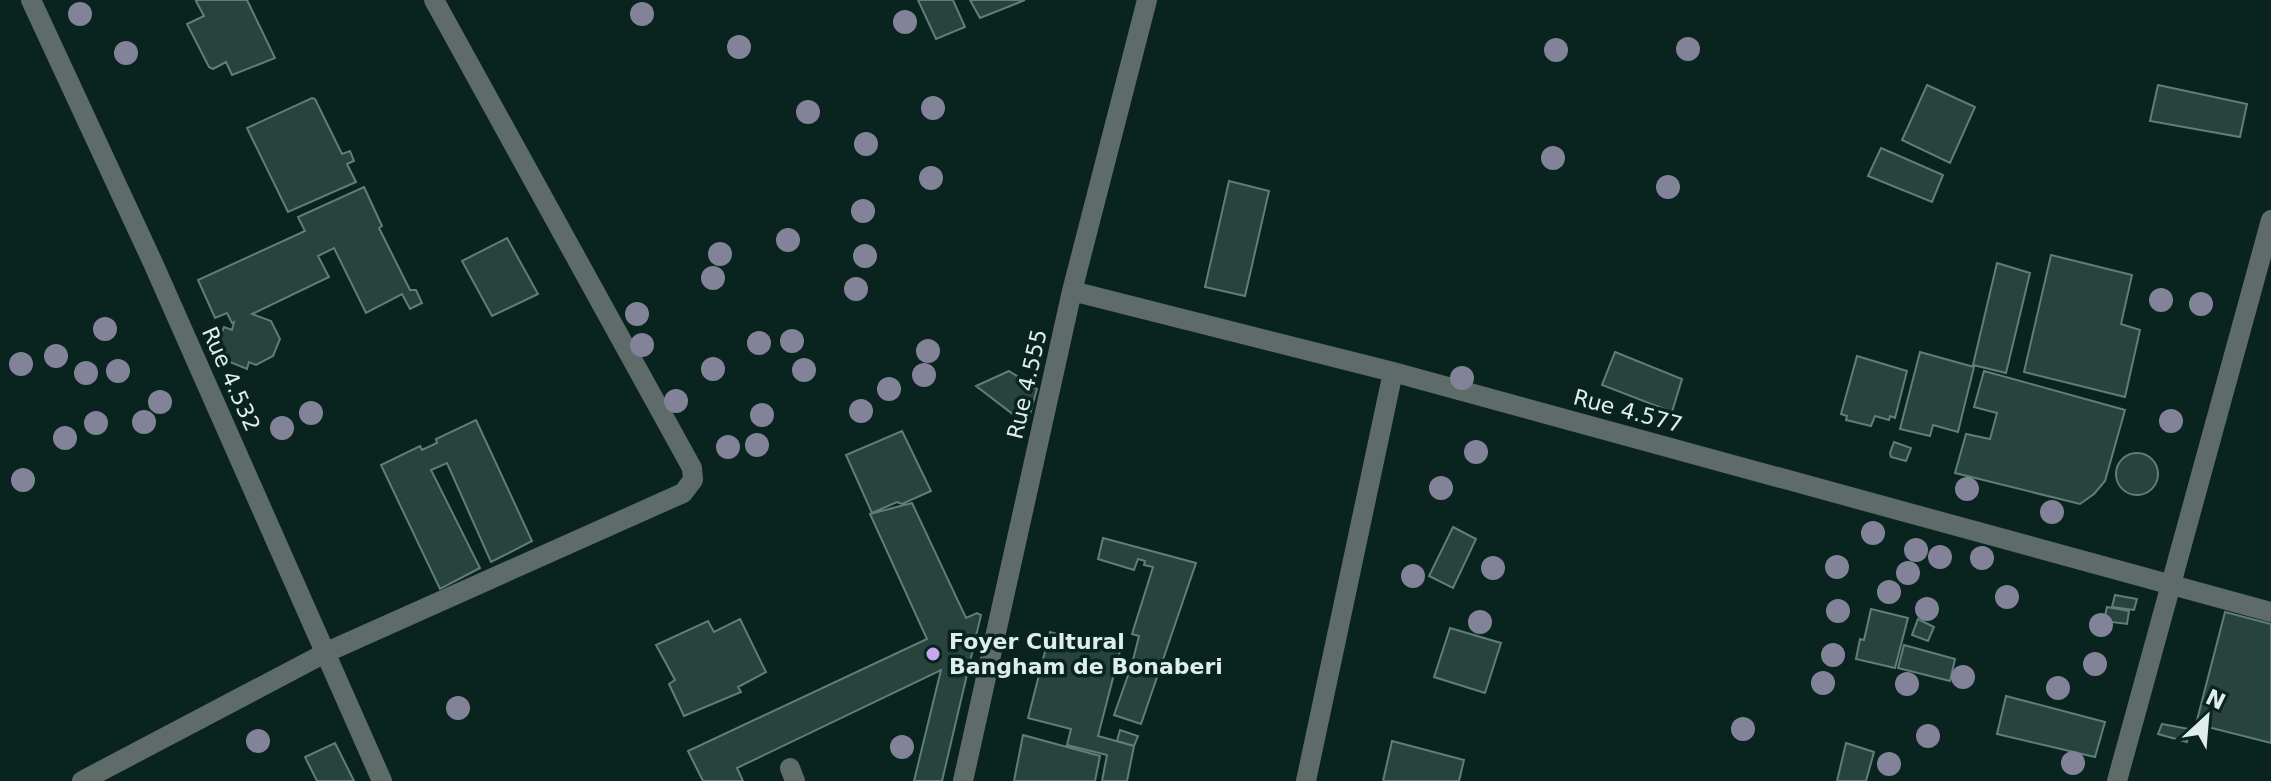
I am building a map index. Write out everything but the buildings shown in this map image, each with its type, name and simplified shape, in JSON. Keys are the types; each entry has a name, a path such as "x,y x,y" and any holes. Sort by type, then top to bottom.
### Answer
{"street":[{"name":"Rue 4.532","path":"31,0 153,263 382,781"},
{"path":"82,781 327,652 683,493 693,480 692,468 434,0"},
{"name":"Rue 4.555","path":"963,781 1072,291 1147,0"},
{"path":"2117,781 2271,220"},
{"name":"Rue 4.577","path":"1072,291 1393,372 2271,612"},
{"path":"1306,781 1393,372"}],"place":[{"name":"Foyer Cultural Bangham de Bonaberi","path":"933,654"}]}
